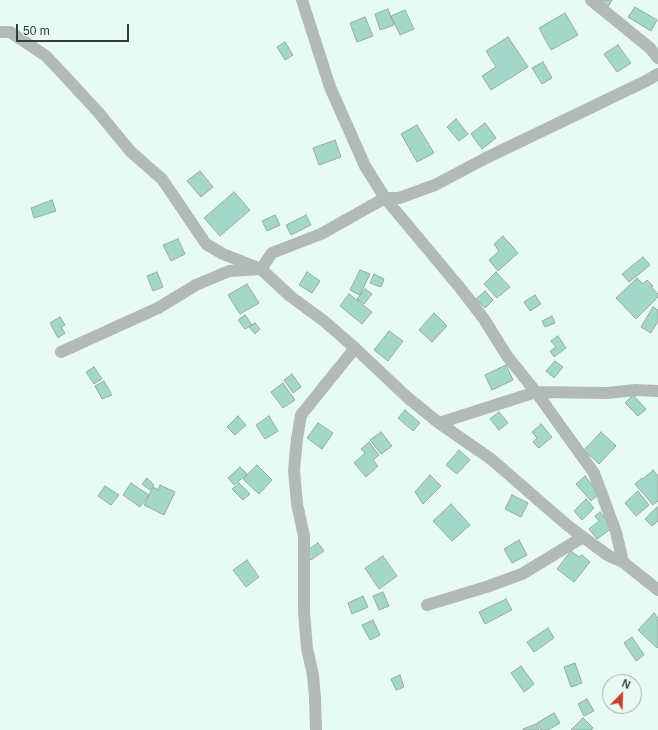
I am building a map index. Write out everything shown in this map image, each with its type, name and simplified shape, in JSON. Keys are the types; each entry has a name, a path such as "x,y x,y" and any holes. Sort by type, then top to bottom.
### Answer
{"street":[{"path":"302,0 330,87 365,166 386,198 461,288 484,319 507,356 536,392 594,473 616,532 623,562"},
{"path":"591,0 650,48 658,58"},
{"path":"2,32 10,32 46,56 98,112 131,152 162,179 206,244 223,254 261,269 290,296 324,321 355,348 408,398 439,423 490,458 567,525 609,556 623,562 658,590"},
{"path":"261,269 272,253 321,234 386,198 399,198 435,185 486,158 658,74"},
{"path":"61,352 158,308 196,285 229,272 261,269"},
{"path":"316,730 313,675 307,648 304,613 304,536 297,504 294,470 297,439 301,415 355,348"},
{"path":"439,423 536,392 607,393 636,390 658,391"},
{"path":"427,605 522,574 583,537"}],"building":[{"path":"597,0 612,0 608,7"},
{"path":"635,7 657,20 651,31 628,17"},
{"path":"388,9 394,25 380,30 375,14"},
{"path":"405,10 414,29 400,35 391,16"},
{"path":"565,13 578,35 551,50 539,28"},
{"path":"365,17 373,36 357,42 350,23"},
{"path":"508,37 528,67 491,90 482,76 496,67 486,51"},
{"path":"285,42 293,55 285,60 277,47"},
{"path":"618,45 631,63 617,72 604,54"},
{"path":"543,62 552,78 542,84 532,68"},
{"path":"456,119 468,134 459,141 447,127"},
{"path":"485,123 496,138 482,149 471,134"},
{"path":"417,125 434,153 417,162 401,134"},
{"path":"335,140 341,157 319,165 313,148"},
{"path":"200,171 213,187 201,197 187,181"},
{"path":"234,192 250,210 220,236 204,218"},
{"path":"52,200 56,211 34,218 31,208"},
{"path":"275,215 280,225 267,231 262,221"},
{"path":"306,215 311,225 291,235 286,225"},
{"path":"503,236 518,253 498,271 489,260 499,251 494,244"},
{"path":"178,239 185,254 171,261 163,245"},
{"path":"643,257 650,265 629,282 622,274"},
{"path":"360,270 370,274 360,295 350,290"},
{"path":"157,272 163,287 153,291 147,276"},
{"path":"307,272 320,281 312,293 299,285"},
{"path":"496,272 510,287 497,298 484,284"},
{"path":"374,274 384,279 381,287 370,283"},
{"path":"637,278 643,284 647,280 653,286 651,287 658,294 658,297 636,319 616,298"},
{"path":"247,284 259,303 240,314 228,295"},
{"path":"365,289 372,294 364,304 357,299"},
{"path":"485,291 493,300 485,308 476,299"},
{"path":"349,294 372,312 362,324 340,306"},
{"path":"535,295 541,304 530,311 524,302"},
{"path":"653,307 658,310 658,321 651,333 641,327"},
{"path":"434,313 447,326 432,342 419,330"},
{"path":"245,315 252,325 245,329 238,320"},
{"path":"552,316 555,323 545,327 542,321"},
{"path":"60,317 65,325 61,327 65,333 58,338 50,323"},
{"path":"255,323 260,329 255,334 249,327"},
{"path":"389,331 403,341 388,361 374,350"},
{"path":"558,336 566,348 554,357 550,351 556,347 551,341"},
{"path":"555,361 563,367 554,378 546,371"},
{"path":"506,365 513,380 492,390 485,375"},
{"path":"94,367 102,379 94,384 86,372"},
{"path":"292,374 301,387 293,393 284,380"},
{"path":"104,381 112,395 102,399 95,386"},
{"path":"283,383 295,400 283,408 271,392"},
{"path":"633,395 646,409 638,416 625,403"},
{"path":"405,410 420,423 413,431 398,418"},
{"path":"499,412 508,423 499,430 490,419"},
{"path":"238,416 246,425 235,435 227,427"},
{"path":"269,416 278,431 265,439 256,425"},
{"path":"318,423 333,433 322,449 307,438"},
{"path":"541,424 552,437 539,448 533,442 537,438 532,432"},
{"path":"381,432 392,446 381,454 370,440"},
{"path":"601,432 616,446 599,464 584,450"},
{"path":"369,442 379,455 373,460 378,466 366,477 354,463 365,453 361,449"},
{"path":"459,450 470,460 457,474 446,465"},
{"path":"257,465 272,480 259,494 243,479"},
{"path":"240,467 247,474 234,485 228,478"},
{"path":"653,470 658,476 658,501 653,505 635,484"},
{"path":"430,475 441,486 423,504 415,492"},
{"path":"585,476 599,494 591,501 576,484"},
{"path":"147,478 154,485 150,490 142,484"},
{"path":"131,483 149,495 140,507 123,495"},
{"path":"239,483 250,494 243,500 232,489"},
{"path":"160,485 175,492 164,515 144,505 153,487 158,490"},
{"path":"105,486 119,495 111,505 98,496"},
{"path":"638,491 649,505 636,516 625,503"},
{"path":"512,495 528,503 521,517 505,509"},
{"path":"586,499 594,508 582,520 574,511"},
{"path":"451,504 470,525 452,541 433,521"},
{"path":"657,507 658,521 652,526 645,519"},
{"path":"600,512 612,528 597,539 589,529 599,521 595,516"},
{"path":"519,540 527,555 512,563 504,549"},
{"path":"318,543 324,551 311,560 305,552"},
{"path":"571,551 579,557 582,555 590,562 574,582 557,569"},
{"path":"383,556 397,576 379,589 365,568"},
{"path":"247,560 259,577 246,587 233,570"},
{"path":"383,592 389,606 379,610 373,596"},
{"path":"363,596 368,607 352,614 348,603"},
{"path":"506,599 512,610 485,624 479,612"},
{"path":"654,613 658,618 657,648 638,630"},
{"path":"373,620 380,635 370,640 362,625"},
{"path":"548,628 554,638 534,652 527,642"},
{"path":"632,637 644,655 636,661 624,643"},
{"path":"575,663 582,683 571,687 564,667"},
{"path":"521,666 534,684 524,692 511,673"},
{"path":"400,675 404,687 396,690 391,679"},
{"path":"587,699 594,711 584,716 578,704"},
{"path":"554,713 560,723 548,730 541,730 537,723"},
{"path":"583,718 593,728 591,730 571,730"},
{"path":"536,724 539,730 523,730 523,729"}]}
